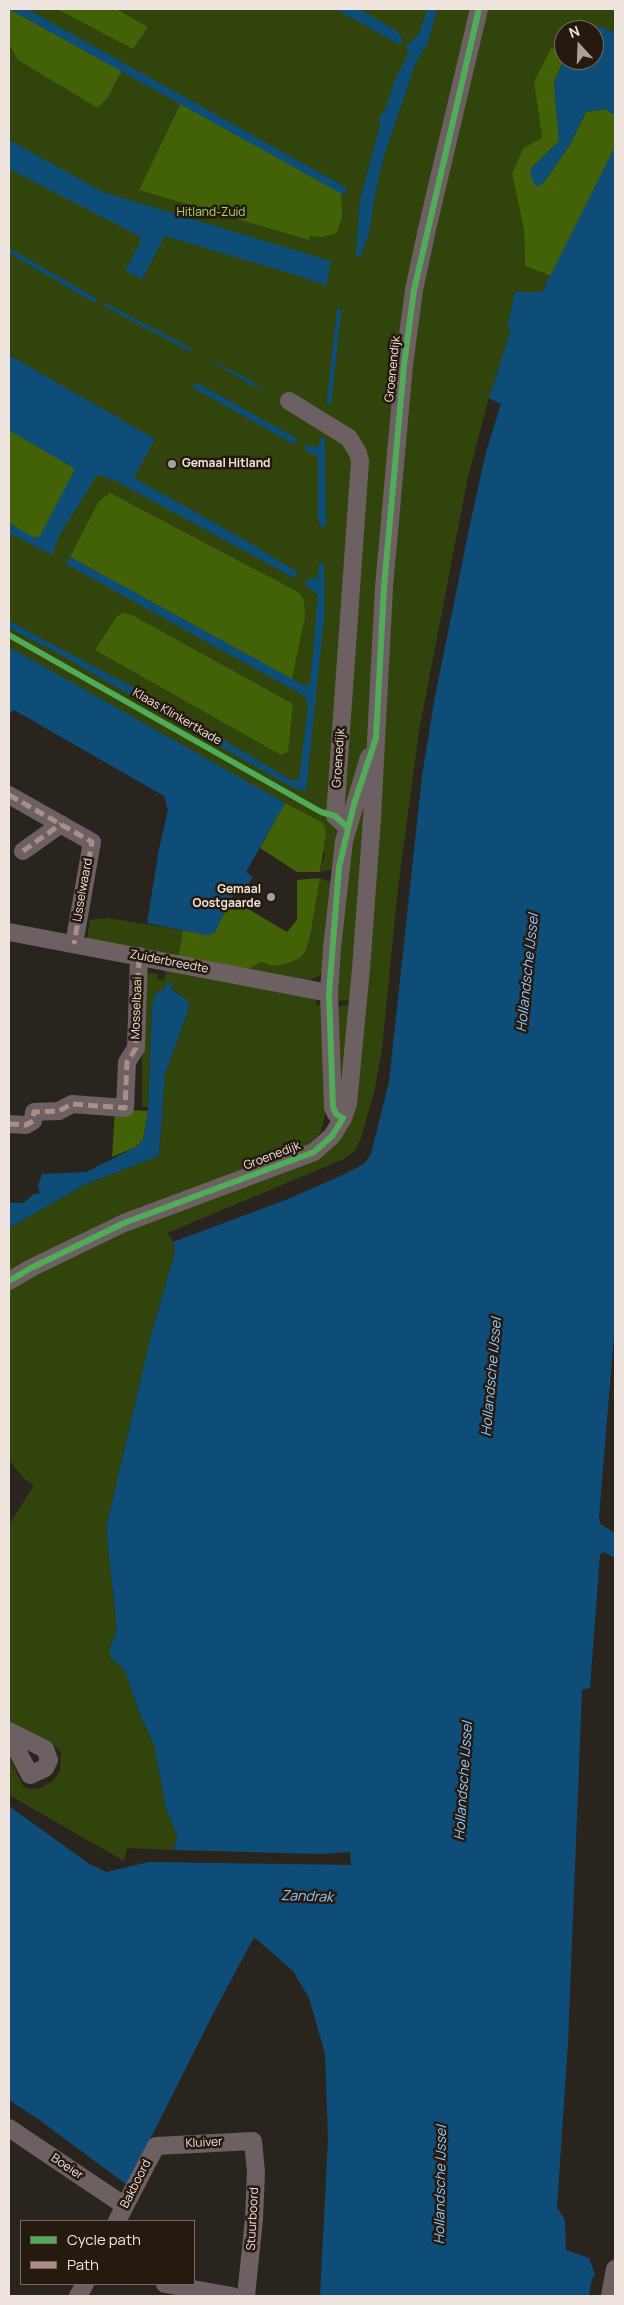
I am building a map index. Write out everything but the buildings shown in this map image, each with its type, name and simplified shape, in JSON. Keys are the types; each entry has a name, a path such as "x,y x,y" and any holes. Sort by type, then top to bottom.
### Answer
{"street":[{"name":"Groenendijk","path":"376,738 385,578 404,364 414,290 479,9"},
{"name":"Groenedijk","path":"295,404 349,438 360,460 335,816 348,828"},
{"name":"Groenedijk","path":"343,1118 336,1114 334,1107 328,993 340,867 348,828 376,738"},
{"name":"Groenedijk","path":"9,1281 124,1223 314,1152 332,1136 343,1118 348,1104 361,969 376,738"},
{"name":"IJsselwaard","path":"9,795 92,842 74,944"},
{"path":"23,851 61,824"},
{"name":"Zuiderbreedte","path":"9,932 328,993"},
{"name":"Mosselbaai","path":"9,1124 26,1125 33,1121 34,1112 59,1111 72,1104 125,1108 127,1062 136,1048 139,956"},
{"name":"Boeier","path":"9,2128 121,2214"},
{"name":"Kluiver","path":"156,2146 253,2141"},
{"name":"Stuurboord","path":"246,2296 254,2219 256,2172 253,2141"},
{"name":"Bakboord","path":"121,2214 156,2146"},
{"path":"610,2296 615,2270"},
{"path":"172,2285 232,2296"}],"green space":[{"name":"Hitland-Zuid","path":"9,9 471,9 409,285 367,742 367,773 353,1000 333,1001 334,869 320,872 325,854 9,661"},
{"path":"9,9 122,70 108,97 98,108 18,60 9,44"},
{"path":"57,9 116,9 148,27 133,49"},
{"path":"484,9 615,9 615,34 604,28 604,20 554,20 554,48 551,48 534,81 542,138 523,148 512,174 524,230 525,266 551,276 542,293 515,293 507,328 511,329 489,398 468,477 419,731 398,888 382,1050 374,1092 361,1138 355,1151 344,1159 167,1233 173,1242 175,1252 151,1335 106,1528 117,1631 110,1647 124,1669 139,1712 154,1745 166,1809 177,1835 174,1850 127,1848 124,1861 9,1795 9,1756 23,1786 29,1789 41,1788 54,1780 60,1770 61,1752 55,1746 9,1723 9,1525 34,1485 24,1479 9,1460 9,1287 115,1233 286,1169 341,1126 389,567 414,320"},
{"path":"551,48 554,48 554,70 559,70 554,82 559,141 530,170 545,181 569,146 586,112 605,109 615,115 615,147 551,276 525,266 524,230 512,174 523,148 542,138 534,81"},
{"path":"181,103 341,193 342,217 337,233 323,237 310,236 309,240 139,190"},
{"path":"9,430 76,469 40,536 34,538 9,523"},
{"path":"110,493 298,592 304,600 305,616 292,679 70,557 99,501"},
{"path":"124,613 132,615 293,704 288,752 281,755 95,650 117,616"},
{"path":"285,803 323,823 326,832 320,872 297,872 260,848"},
{"path":"320,878 332,883 323,971 319,976 309,981 246,970 261,962 272,966 300,958 306,951"},
{"path":"320,878 310,936 306,951 300,958 286,964 272,966 261,962 246,970 178,958 183,930 207,935 214,933 231,899 287,932 297,920 297,880"},
{"path":"108,918 183,930 178,958 87,939 90,920"},
{"path":"166,969 316,999 316,1006 322,1004 326,1112 321,1131 310,1146 9,1275 9,1228 86,1184 159,1156 165,1074 189,1008 180,994 171,989 172,984 155,995 152,1005 148,1107 142,1107 142,1022 146,1022 147,987 143,986 143,972 158,974 157,979 164,980"},
{"path":"353,1005 340,1102 334,1006"},
{"path":"115,1109 148,1111 143,1140 136,1147 112,1157"}],"water":[{"path":"9,9 27,9 347,188 345,193 342,194"},
{"path":"336,9 359,9 397,31 403,40 400,45"},
{"path":"427,9 437,9 429,40 415,65 384,156 369,233 360,257 356,256 360,200 380,125 379,119 387,106 394,82 409,52 406,49 407,45 419,34"},
{"path":"604,28 615,34 615,115 605,109 586,112 569,146 545,181 538,187 533,182 530,170 559,141 554,82 559,70 604,70"},
{"path":"9,140 103,192 331,261 326,286 165,236 142,279 125,271 141,241 139,236 9,169"},
{"path":"615,147 615,1323 599,1517 600,1524 615,1533 615,1558 604,1552 600,1554 590,1688 582,1690 568,2043 557,2207 565,2220 566,2250 589,2258 595,2275 592,2278 589,2296 320,2296 328,2139 325,2054 309,1998 293,1971 254,1937 127,2185 38,2119 9,2100 9,1806 88,1863 106,1872 149,1862 351,1865 350,1852 320,1854 174,1850 177,1835 166,1809 154,1745 139,1712 124,1669 110,1657 110,1647 117,1631 106,1528 151,1335 175,1252 173,1242 288,1199 347,1173 365,1163 371,1154 389,1082 422,776 435,696 486,452 501,404 489,398 511,329 507,328 515,292 542,292"},
{"path":"9,248 97,299 96,302 9,253"},
{"path":"105,303 191,348 191,352 105,307"},
{"path":"9,355 155,439 134,478 245,540 297,572 295,578 116,481 100,475 96,477 59,536 52,555 9,533 9,523 34,538 40,536 75,469 9,430"},
{"path":"206,358 241,375 264,389 251,385"},
{"path":"196,383 298,439 294,444 193,388"},
{"path":"325,437 326,526 323,528 318,521 318,457 304,449 307,444 318,447 321,438"},
{"path":"70,557 305,686 310,683 318,595 305,584 309,578 315,579 318,577 319,563 324,563 325,609 306,791 293,788 52,650 9,628 9,621 155,699 291,780 299,779 308,706 306,699 301,694 66,564"},
{"path":"9,647 285,803 246,872 253,877 244,891 237,888 214,933 207,935 147,923 159,849 168,810 164,796 14,710 9,714"},
{"path":"167,982 172,983 171,989 187,1000 189,1008 165,1074 159,1156 86,1184 9,1228 9,1203 23,1203 34,1194 40,1193 38,1186 42,1174 86,1172 136,1147 143,1140 148,1111 152,1005 155,995 166,987"}],"waterway":[{"path":"329,402 339,311"}],"marked path":[{"path":"9,795 92,842 74,944"},
{"path":"23,851 61,824"},
{"path":"9,1124 26,1125 33,1121 34,1112 59,1111 72,1104 125,1108 127,1062 136,1048 139,956"}],"cycle path":[{"path":"9,1281 31,1268 124,1223 314,1152 332,1136 343,1118 336,1114 333,1107 329,993 339,867 354,804 376,738 384,587 404,365 414,290 479,9"},
{"name":"Klaas Klinkertkade","path":"9,635 321,812 335,816 348,828"}],"place":[{"name":"Gemaal Hitland","path":"172,464"},
{"name":"Gemaal Oostgaarde","path":"271,897"}],"water label":[{"name":"Hollandsche IJssel","path":"528,973"},
{"name":"Hollandsche IJssel","path":"492,1377"},
{"name":"Hollandsche IJssel","path":"464,1781"},
{"name":"Zandrak","path":"307,1897"},
{"name":"Hollandsche IJssel","path":"441,2185"}]}
